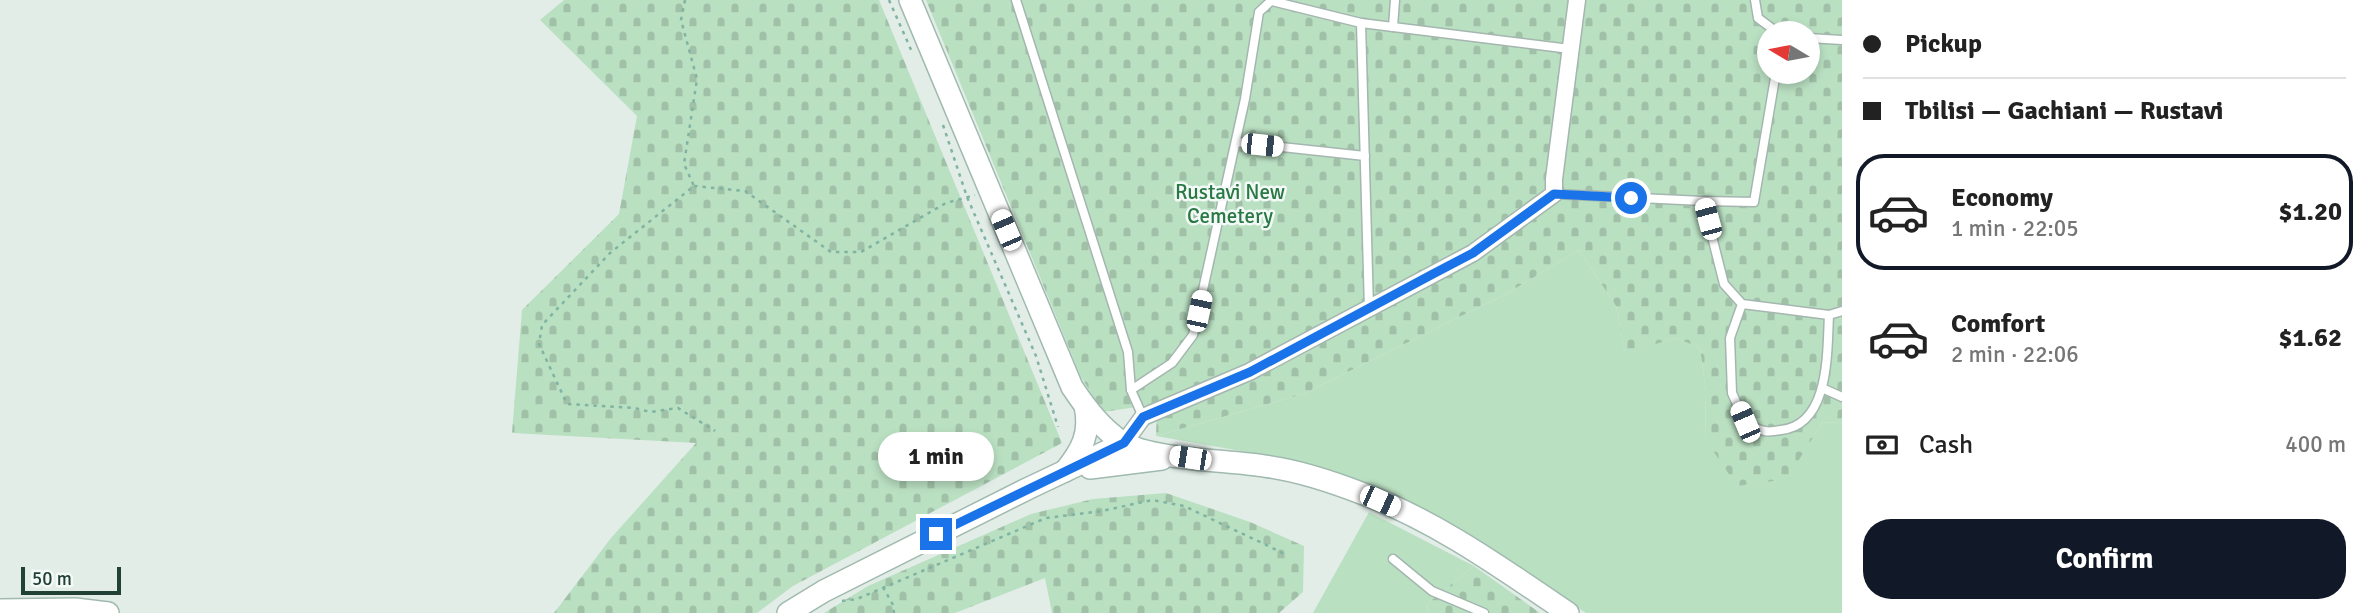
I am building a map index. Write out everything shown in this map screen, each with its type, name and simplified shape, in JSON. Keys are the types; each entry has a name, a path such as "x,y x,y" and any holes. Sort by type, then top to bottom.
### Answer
{"main road":[{"path":"910,0 1072,387 1100,424 1124,443 1190,458 1266,466 1363,494 1415,517 1568,613"},
{"path":"1064,473 1081,452 1087,417 1085,406"},
{"path":"788,613 824,591 1124,443"},
{"path":"1064,473 1102,465 1190,458"},
{"path":"0,610 75,609 108,613"}],"street":[{"path":"1124,443 1143,417 1250,372 1473,253 1554,194 1577,0"}],"lane":[{"path":"1016,0 1128,352 1131,390 1143,417"},
{"path":"1393,27 1395,0"},
{"path":"1755,0 1758,18 1762,21"},
{"path":"1131,390 1172,363 1193,335 1245,99 1259,12 1272,1 1361,23 1570,49"},
{"path":"1361,23 1369,309"},
{"path":"1820,39 1842,40"},
{"path":"1554,194 1754,202 1774,84"},
{"path":"1236,142 1365,156"},
{"path":"1703,201 1724,284 1742,303 1829,315 1842,311"},
{"path":"1742,303 1730,338 1732,393 1745,422 1765,432 1795,429 1811,414 1822,388 1829,315"},
{"path":"1822,388 1842,397"},
{"path":"1393,559 1432,591 1484,613"}],"path":[{"path":"685,0 681,20 696,79 684,164 694,186"},
{"path":"889,0 915,59"},
{"path":"940,118 967,197 1036,356 1058,427"},
{"path":"715,431 678,408 650,412 635,408 567,404 539,344 542,325 610,253 694,186 745,191 831,252 861,252 946,203 989,190"},
{"path":"837,602 857,600 1046,518 1102,511 1152,500 1184,506 1280,552 1286,558"},
{"path":"883,587 893,605 894,613"}],"green space":[{"path":"564,0 879,0 1062,443 793,586 757,613 554,613 611,538 696,443 512,433 522,310 619,214 637,116 540,20"},
{"name":"Rustavi New Cemetery","path":"926,0 1842,0 1842,422 1822,423 1787,479 1737,486 1705,439 1706,392 1700,348 1676,338 1625,353 1616,306 1579,250 1508,293 1303,394 1156,436 1157,404 1103,412 1081,377"},
{"path":"1579,250 1616,306 1625,352 1676,338 1700,348 1706,392 1705,439 1786,479 1822,423 1842,422 1842,613 1586,613 1405,500 1358,480 1269,456 1156,436 1303,394 1508,293"},
{"path":"1166,493 1250,522 1304,546 1303,592 1279,613 1052,613 1045,578 955,613 824,613 868,586 1031,514 1093,499"},
{"path":"1369,512 1474,566 1428,603 1427,613 1313,613"},
{"path":"1474,566 1540,613 1427,613 1428,603"}],"route":[{"path":"936,534 1124,443 1143,417 1250,372 1473,253 1554,194 1631,198"}]}
